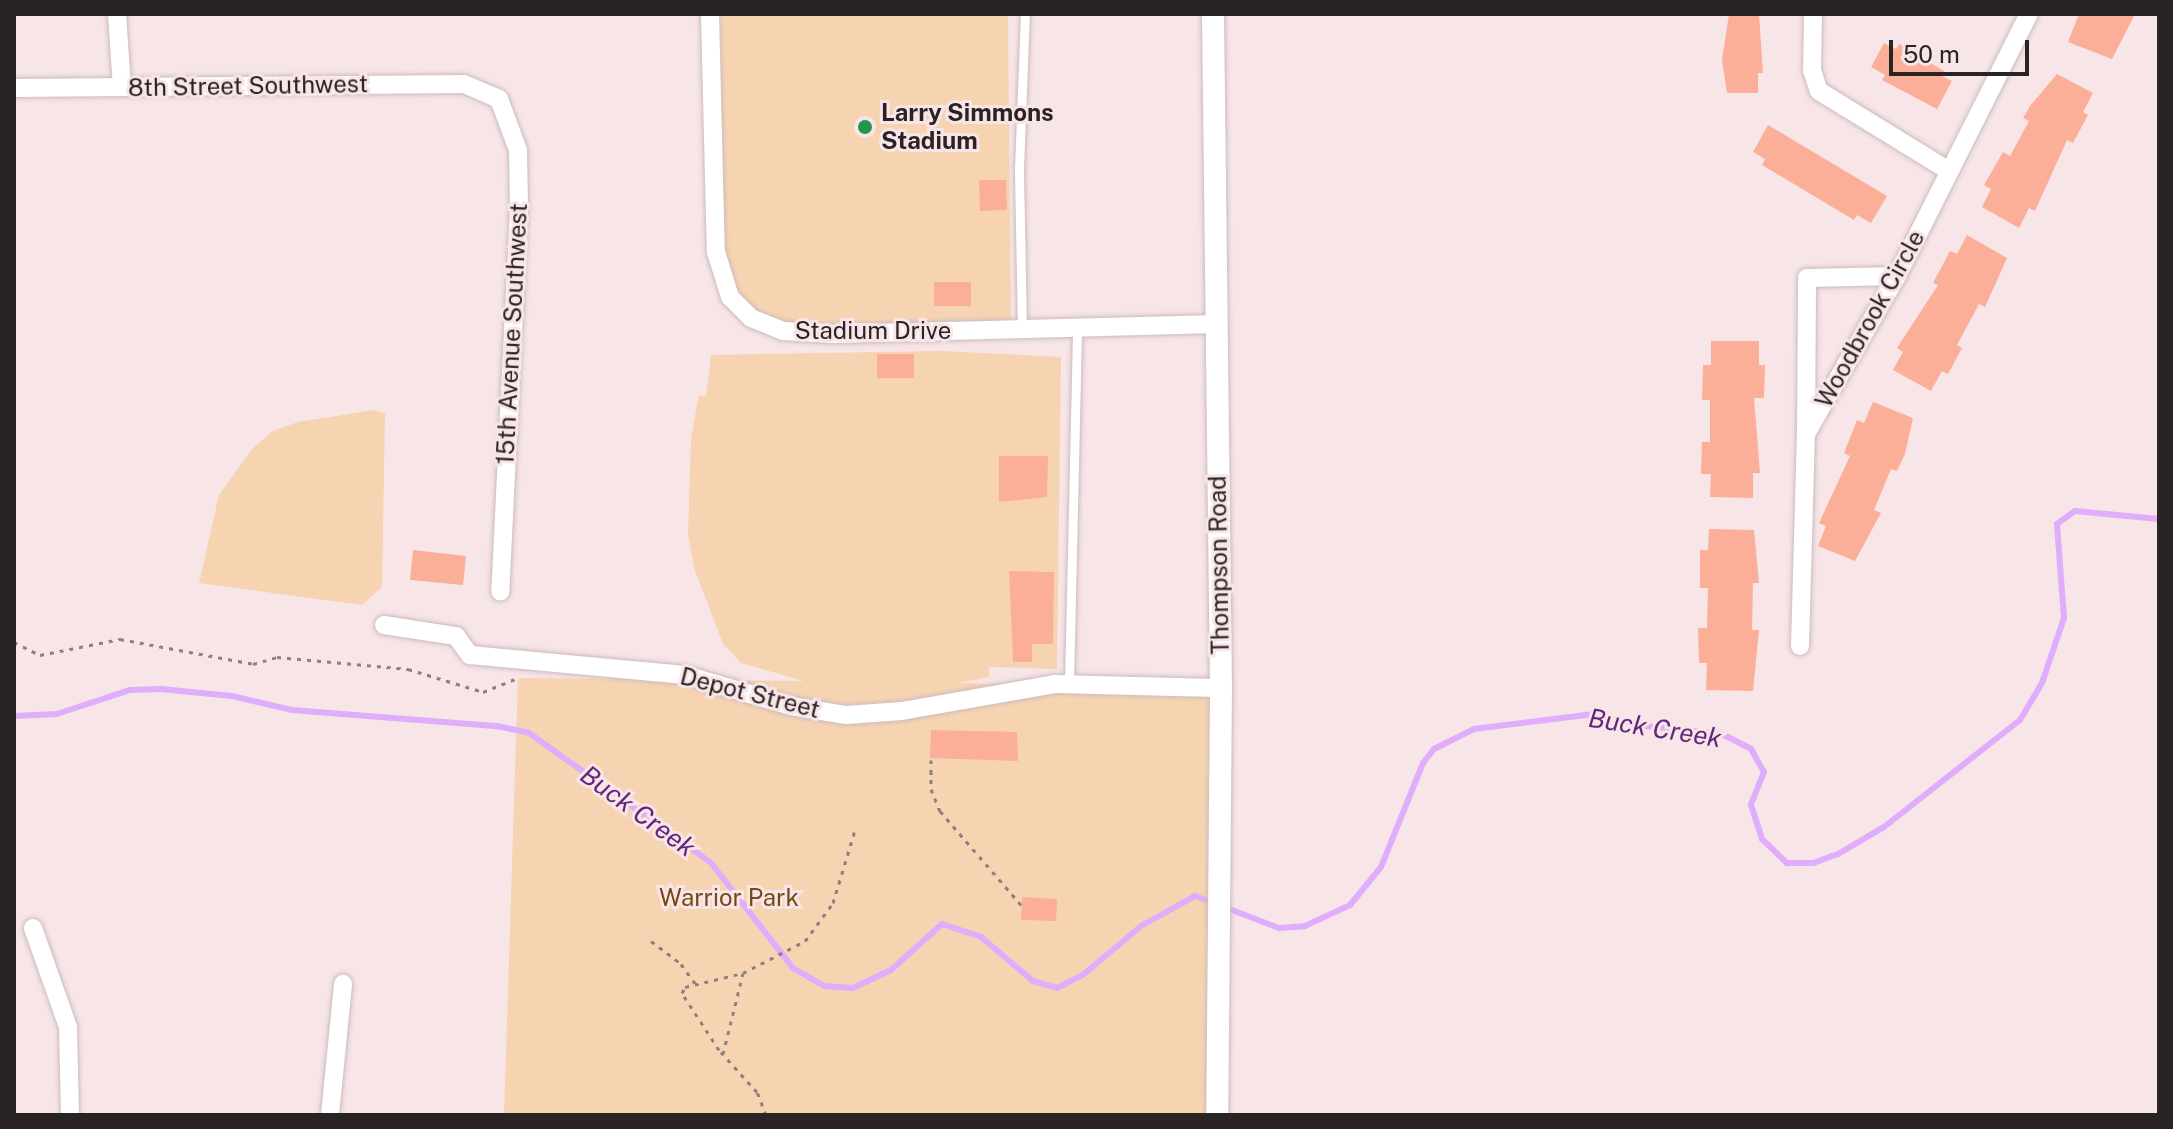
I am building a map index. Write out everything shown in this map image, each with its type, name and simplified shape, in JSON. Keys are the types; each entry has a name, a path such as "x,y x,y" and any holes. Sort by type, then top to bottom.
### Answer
{"street":[{"path":"117,14 122,87"},
{"name":"Stadium Drive","path":"710,14 714,230 724,284 738,307 764,325 809,333 1217,324"},
{"name":"Thompson Road","path":"1213,14 1221,688 1217,1115"},
{"path":"1813,14 1812,70 1819,91 1949,171"},
{"name":"Woodbrook Circle","path":"1800,646 1806,434 1897,276 1949,171 1996,88 2029,14"},
{"name":"8th Street Southwest","path":"14,88 464,84 482,88"},
{"name":"15th Avenue Southwest","path":"482,88 499,99 518,150 500,592"},
{"path":"1806,434 1807,278 1897,276"},
{"name":"Depot Street","path":"384,625 456,636 470,655 685,675 791,706 846,715 923,708 1022,686 1221,688"},
{"path":"33,928 68,1027 70,1115"},
{"path":"330,1115 343,984"}],"lane":[{"path":"1022,329 1019,169 1025,14"},
{"path":"1069,685 1077,328"}],"path":[{"path":"14,642 40,655 120,639 253,664 277,657 408,669 483,692 502,688 524,671"},
{"path":"931,760 931,789 940,811 1022,906"},
{"path":"766,1115 757,1092 723,1054 682,995 685,987 743,973 809,937 833,903 855,830"},
{"path":"651,941 681,964 697,986"},
{"path":"723,1054 743,973"}],"green space":[{"name":"Larry Simmons Stadium","path":"721,14 1008,14 1011,324 797,325 765,320 736,292 721,240"},
{"name":"Warrior Park","path":"942,351 1061,357 1057,669 989,667 989,677 958,683 1221,688 1211,1115 504,1115 518,678 804,681 741,663 723,644 694,568 688,534 691,438 699,395 706,396 711,355"},
{"path":"374,410 385,413 382,587 362,605 199,583 219,495 252,449 273,431 298,422"}],"building":[{"path":"1729,14 1759,14 1763,73 1758,73 1758,93 1727,93 1722,60"},
{"path":"2079,14 2135,14 2112,59 2068,42"},
{"path":"1884,43 1896,49 1899,44 1944,71 1942,76 1952,81 1937,109 1882,80 1885,75 1871,67"},
{"path":"2057,74 2093,93 2083,112 2088,115 2073,143 2067,140 2035,211 2029,208 2019,228 1982,207 1991,189 1984,185 2003,152 2010,156 2029,121 2023,118"},
{"path":"1768,125 1887,196 1871,223 1857,215 1854,220 1762,165 1765,159 1753,152"},
{"path":"979,180 1006,180 1007,210 980,211"},
{"path":"1967,235 2007,258 1985,307 1979,304 1957,345 1962,348 1948,374 1942,371 1931,391 1893,370 1903,352 1897,348 1938,285 1933,283 1950,251 1957,254"},
{"path":"934,282 971,282 971,306 934,306"},
{"path":"1711,341 1759,341 1759,365 1765,365 1764,398 1754,398 1760,473 1753,473 1753,498 1710,497 1711,474 1701,474 1702,442 1710,442 1710,400 1702,400 1703,365 1711,365"},
{"path":"877,354 914,354 914,378 877,378"},
{"path":"1873,402 1913,418 1905,454 1897,471 1891,469 1874,510 1881,513 1855,561 1818,546 1826,526 1819,523 1850,456 1844,453 1857,420 1864,423"},
{"path":"999,456 1048,456 1047,497 999,502"},
{"path":"1709,529 1754,530 1759,583 1753,583 1752,630 1759,630 1753,691 1706,690 1707,663 1699,663 1698,628 1707,628 1708,588 1700,588 1700,550 1708,550"},
{"path":"413,550 466,556 463,585 410,580"},
{"path":"1009,571 1054,572 1053,644 1032,644 1032,662 1013,662"},
{"path":"931,730 1017,732 1018,761 930,758"},
{"path":"1022,897 1057,899 1056,921 1021,920"}],"waterway":[{"name":"Buck Creek","path":"14,716 57,714 130,690 161,689 232,696 292,710 497,726 529,733 711,863 793,968 824,986 853,988 891,970 942,924 981,937 1033,981 1057,988 1084,974 1141,926 1195,896 1279,928 1305,926 1350,905 1381,867 1423,763 1434,749 1474,729 1594,714 1636,725 1722,734 1751,749 1764,772 1751,805 1762,839 1787,863 1813,863 1838,854 1884,827 2020,720 2042,683 2064,618 2057,524 2075,511 2159,519"}],"place":[{"name":"Larry Simmons Stadium","path":"865,127"}]}
